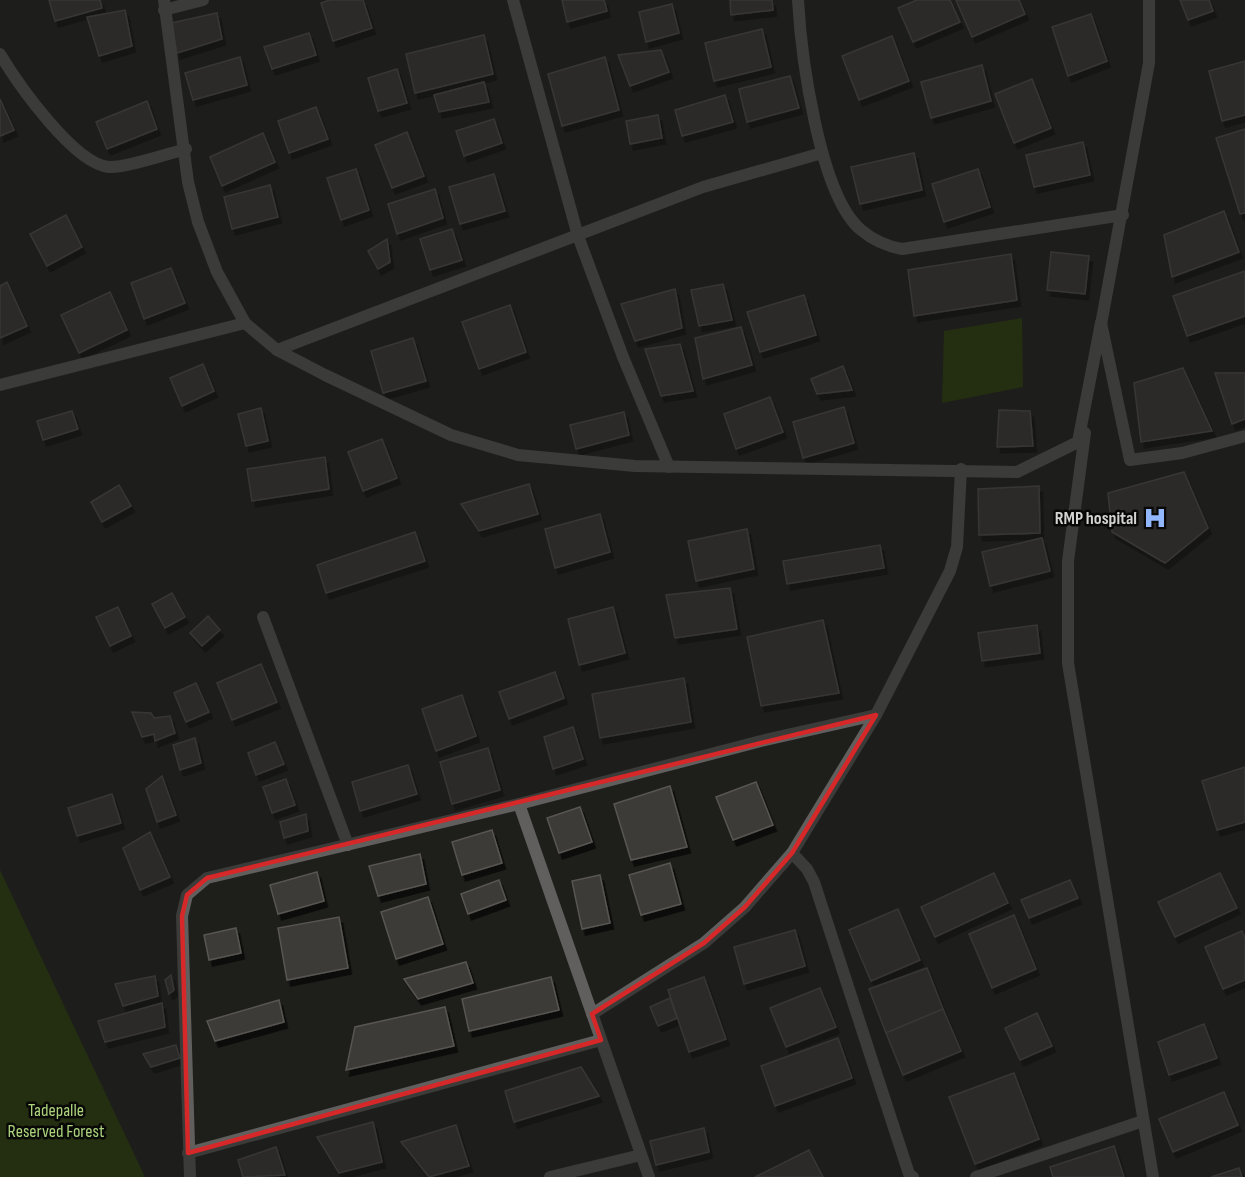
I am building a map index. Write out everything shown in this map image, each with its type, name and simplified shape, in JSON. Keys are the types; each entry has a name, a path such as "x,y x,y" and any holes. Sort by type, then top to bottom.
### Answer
{"street":[{"path":"203,0 164,5 189,182 198,222 217,272 245,323 277,350 451,435 518,455 669,467 961,469 1017,472 1078,442 1123,215 1149,63 1149,0"},
{"path":"513,0 578,237 623,357 669,467"},
{"path":"798,0 801,48 822,153 843,207 859,229 882,245 902,249 1123,215"},
{"path":"0,54 11,72 75,151 93,163 111,167 186,150"},
{"path":"277,350 578,237 703,187 822,153"},
{"path":"0,385 245,323"},
{"path":"1101,323 1130,460 1182,453 1245,436"},
{"path":"1101,323 1072,523 1066,630 1068,663 1153,1177"},
{"path":"592,1014 704,943 745,907 792,853 876,716 950,571 957,547 961,469"},
{"path":"263,616 348,845"},
{"path":"190,1177 182,916 187,895 207,878 519,804 761,741 876,716"},
{"path":"519,804 649,1177"},
{"path":"792,853 807,869 814,882 909,1174 913,1177"},
{"path":"188,1153 602,1040"},
{"path":"976,1177 1143,1121"},
{"path":"550,1177 641,1155"}],"highlighted area":[{"path":"876,715 792,853 745,907 704,943 592,1014 601,1040 188,1153 182,916 187,895 207,878"}],"green space":[{"path":"1022,318 1023,387 942,403 944,331"},
{"name":"Tadepalle Reserved Forest","path":"0,870 145,1177 0,1177"}],"building":[{"path":"49,0 100,0 102,8 55,21"},
{"path":"330,0 363,0 372,28 333,41 321,3"},
{"path":"562,0 604,0 607,11 567,22"},
{"path":"730,0 772,0 773,10 731,15"},
{"path":"917,0 950,0 960,22 913,42 898,8"},
{"path":"956,0 1019,0 1025,14 972,37"},
{"path":"1180,0 1209,0 1213,11 1188,20"},
{"path":"672,4 679,33 646,42 639,12"},
{"path":"125,10 132,46 99,56 87,17"},
{"path":"217,13 222,39 177,53 171,23"},
{"path":"1091,14 1107,61 1068,76 1052,27"},
{"path":"762,29 771,67 714,81 705,43"},
{"path":"309,33 316,55 272,69 264,47"},
{"path":"484,35 493,74 415,93 406,54"},
{"path":"892,36 909,81 859,100 842,56"},
{"path":"661,50 669,72 630,86 618,55"},
{"path":"240,57 247,85 193,100 185,73"},
{"path":"605,57 619,110 562,126 548,74"},
{"path":"1245,61 1245,115 1222,121 1209,71"},
{"path":"982,65 991,101 931,118 921,82"},
{"path":"397,69 407,103 378,111 368,78"},
{"path":"790,76 799,108 747,122 739,89"},
{"path":"1032,79 1051,128 1014,143 995,94"},
{"path":"484,82 489,102 439,112 434,95"},
{"path":"725,95 733,122 682,136 675,110"},
{"path":"0,99 14,130 0,136"},
{"path":"147,101 157,129 107,149 96,122"},
{"path":"316,107 328,139 289,153 278,121"},
{"path":"658,115 662,138 630,144 626,121"},
{"path":"494,119 502,143 464,156 456,131"},
{"path":"1245,129 1245,213 1240,214 1216,138"},
{"path":"407,132 424,176 392,188 375,145"},
{"path":"263,133 275,162 222,186 210,157"},
{"path":"1083,142 1090,175 1034,187 1026,155"},
{"path":"914,153 922,190 860,204 851,167"},
{"path":"356,169 369,210 341,220 327,178"},
{"path":"978,169 990,207 944,222 932,184"},
{"path":"494,174 505,211 460,224 449,187"},
{"path":"270,185 278,217 232,229 224,197"},
{"path":"435,189 443,218 397,234 388,204"},
{"path":"1224,211 1239,252 1172,277 1164,235"},
{"path":"66,215 82,247 47,266 30,234"},
{"path":"452,229 462,260 430,270 420,239"},
{"path":"387,239 390,262 378,269 368,251"},
{"path":"1051,252 1089,256 1085,294 1047,290"},
{"path":"1011,254 1017,300 914,316 908,270"},
{"path":"171,268 185,303 144,319 131,283"},
{"path":"1245,271 1245,316 1187,336 1173,296"},
{"path":"7,282 27,326 0,338 0,286"},
{"path":"723,284 732,320 699,326 691,290"},
{"path":"675,289 682,328 635,341 621,304"},
{"path":"110,292 127,330 79,353 61,315"},
{"path":"804,295 816,335 760,352 747,312"},
{"path":"510,305 526,352 479,369 462,322"},
{"path":"741,327 752,365 703,379 695,338"},
{"path":"413,338 426,381 383,393 371,351"},
{"path":"680,344 693,391 661,396 645,349"},
{"path":"203,364 214,391 182,406 170,378"},
{"path":"843,366 852,390 817,394 811,379"},
{"path":"1183,368 1212,431 1141,442 1134,383"},
{"path":"1215,373 1245,373 1245,419 1232,424"},
{"path":"770,397 783,432 736,449 724,414"},
{"path":"844,407 854,443 803,458 793,422"},
{"path":"261,408 268,441 246,446 238,414"},
{"path":"999,410 1030,411 1033,446 997,447"},
{"path":"72,411 78,429 43,440 37,421"},
{"path":"624,412 629,435 576,449 570,425"},
{"path":"382,439 397,478 363,491 348,452"},
{"path":"325,457 329,489 252,501 247,469"},
{"path":"1184,472 1208,528 1165,563 1112,532 1108,493"},
{"path":"529,484 538,514 479,531 461,504"},
{"path":"119,485 131,506 102,522 91,502"},
{"path":"1039,486 1040,533 979,535 978,489"},
{"path":"600,514 610,552 555,568 545,529"},
{"path":"747,529 754,569 696,581 688,541"},
{"path":"415,532 425,561 326,593 317,565"},
{"path":"1042,538 1050,571 990,586 982,552"},
{"path":"880,545 884,568 787,584 783,561"},
{"path":"730,588 737,629 675,638 666,595"},
{"path":"172,593 185,617 165,628 152,604"},
{"path":"118,607 131,636 110,646 96,617"},
{"path":"613,607 625,653 579,665 568,619"},
{"path":"208,616 220,630 202,646 190,633"},
{"path":"823,620 839,693 761,706 747,637"},
{"path":"1037,625 1040,653 982,661 978,633"},
{"path":"261,664 277,702 232,720 217,683"},
{"path":"555,672 564,698 509,719 499,692"},
{"path":"684,678 691,722 600,738 592,694"},
{"path":"196,683 209,712 186,722 174,693"},
{"path":"462,695 476,736 436,751 422,709"},
{"path":"132,712 151,713 154,718 170,716 175,733 155,741 154,734 142,737"},
{"path":"573,727 583,759 553,769 544,737"},
{"path":"195,738 201,763 180,770 173,745"},
{"path":"275,742 284,764 256,775 248,753"},
{"path":"488,748 500,790 452,804 440,762"},
{"path":"408,765 417,794 360,811 352,782"},
{"path":"1245,767 1245,822 1217,830 1202,781"},
{"path":"162,776 176,815 157,822 146,789"},
{"path":"286,779 295,805 272,813 263,787"},
{"path":"756,782 773,825 733,840 716,797"},
{"path":"670,786 687,847 631,860 614,804"},
{"path":"112,794 121,823 77,836 68,808"},
{"path":"580,807 592,842 559,853 547,818"},
{"path":"306,814 308,831 284,838 280,822"},
{"path":"492,830 502,863 462,875 452,842"},
{"path":"150,832 170,877 140,890 123,848"},
{"path":"420,854 426,884 378,896 369,866"},
{"path":"670,863 681,904 641,915 629,875"},
{"path":"317,872 324,901 278,914 270,885"},
{"path":"994,873 1008,903 935,937 921,907"},
{"path":"1220,873 1237,908 1175,937 1158,902"},
{"path":"600,875 610,923 582,929 572,881"},
{"path":"499,880 506,900 468,914 461,894"},
{"path":"1070,880 1078,898 1029,918 1021,900"},
{"path":"428,897 443,944 396,959 381,912"},
{"path":"898,909 920,960 871,981 849,930"},
{"path":"1014,915 1036,969 992,988 969,934"},
{"path":"339,917 348,968 287,980 278,928"},
{"path":"236,928 241,953 209,960 204,935"},
{"path":"795,930 805,966 744,984 734,947"},
{"path":"1242,931 1245,938 1245,980 1223,989 1205,947"},
{"path":"466,962 473,983 418,999 404,979"},
{"path":"927,968 943,1009 886,1033 869,989"},
{"path":"171,975 174,990 169,994 165,980"},
{"path":"155,976 158,996 123,1006 115,984"},
{"path":"551,977 559,1010 469,1031 462,999"},
{"path":"704,977 726,1039 689,1052 668,990"},
{"path":"820,988 836,1027 786,1047 770,1008"},
{"path":"670,998 677,1018 658,1026 650,1007"},
{"path":"279,1000 284,1022 215,1041 207,1021"},
{"path":"162,1003 165,1027 105,1042 98,1021"},
{"path":"445,1007 454,1046 346,1070 355,1027"},
{"path":"943,1009 961,1051 903,1075 886,1033"},
{"path":"1037,1013 1052,1046 1020,1060 1005,1028"},
{"path":"1204,1024 1217,1058 1169,1075 1158,1042"},
{"path":"838,1038 852,1078 775,1106 761,1066"},
{"path":"176,1045 180,1058 151,1067 143,1054"},
{"path":"581,1067 599,1096 514,1122 505,1091"},
{"path":"1014,1073 1039,1139 975,1164 949,1097"},
{"path":"1224,1092 1238,1125 1173,1152 1159,1119"},
{"path":"373,1122 382,1162 339,1173 317,1137"},
{"path":"456,1125 469,1166 429,1177 401,1142"},
{"path":"704,1128 709,1152 656,1165 650,1141"},
{"path":"1114,1146 1124,1177 1053,1177 1050,1167"},
{"path":"276,1147 285,1175 243,1177 238,1160"},
{"path":"809,1150 823,1177 755,1177"},
{"path":"1239,1168 1242,1177 1211,1177"}],"place":[{"name":"RMP hospital","path":"1155,518"}]}
